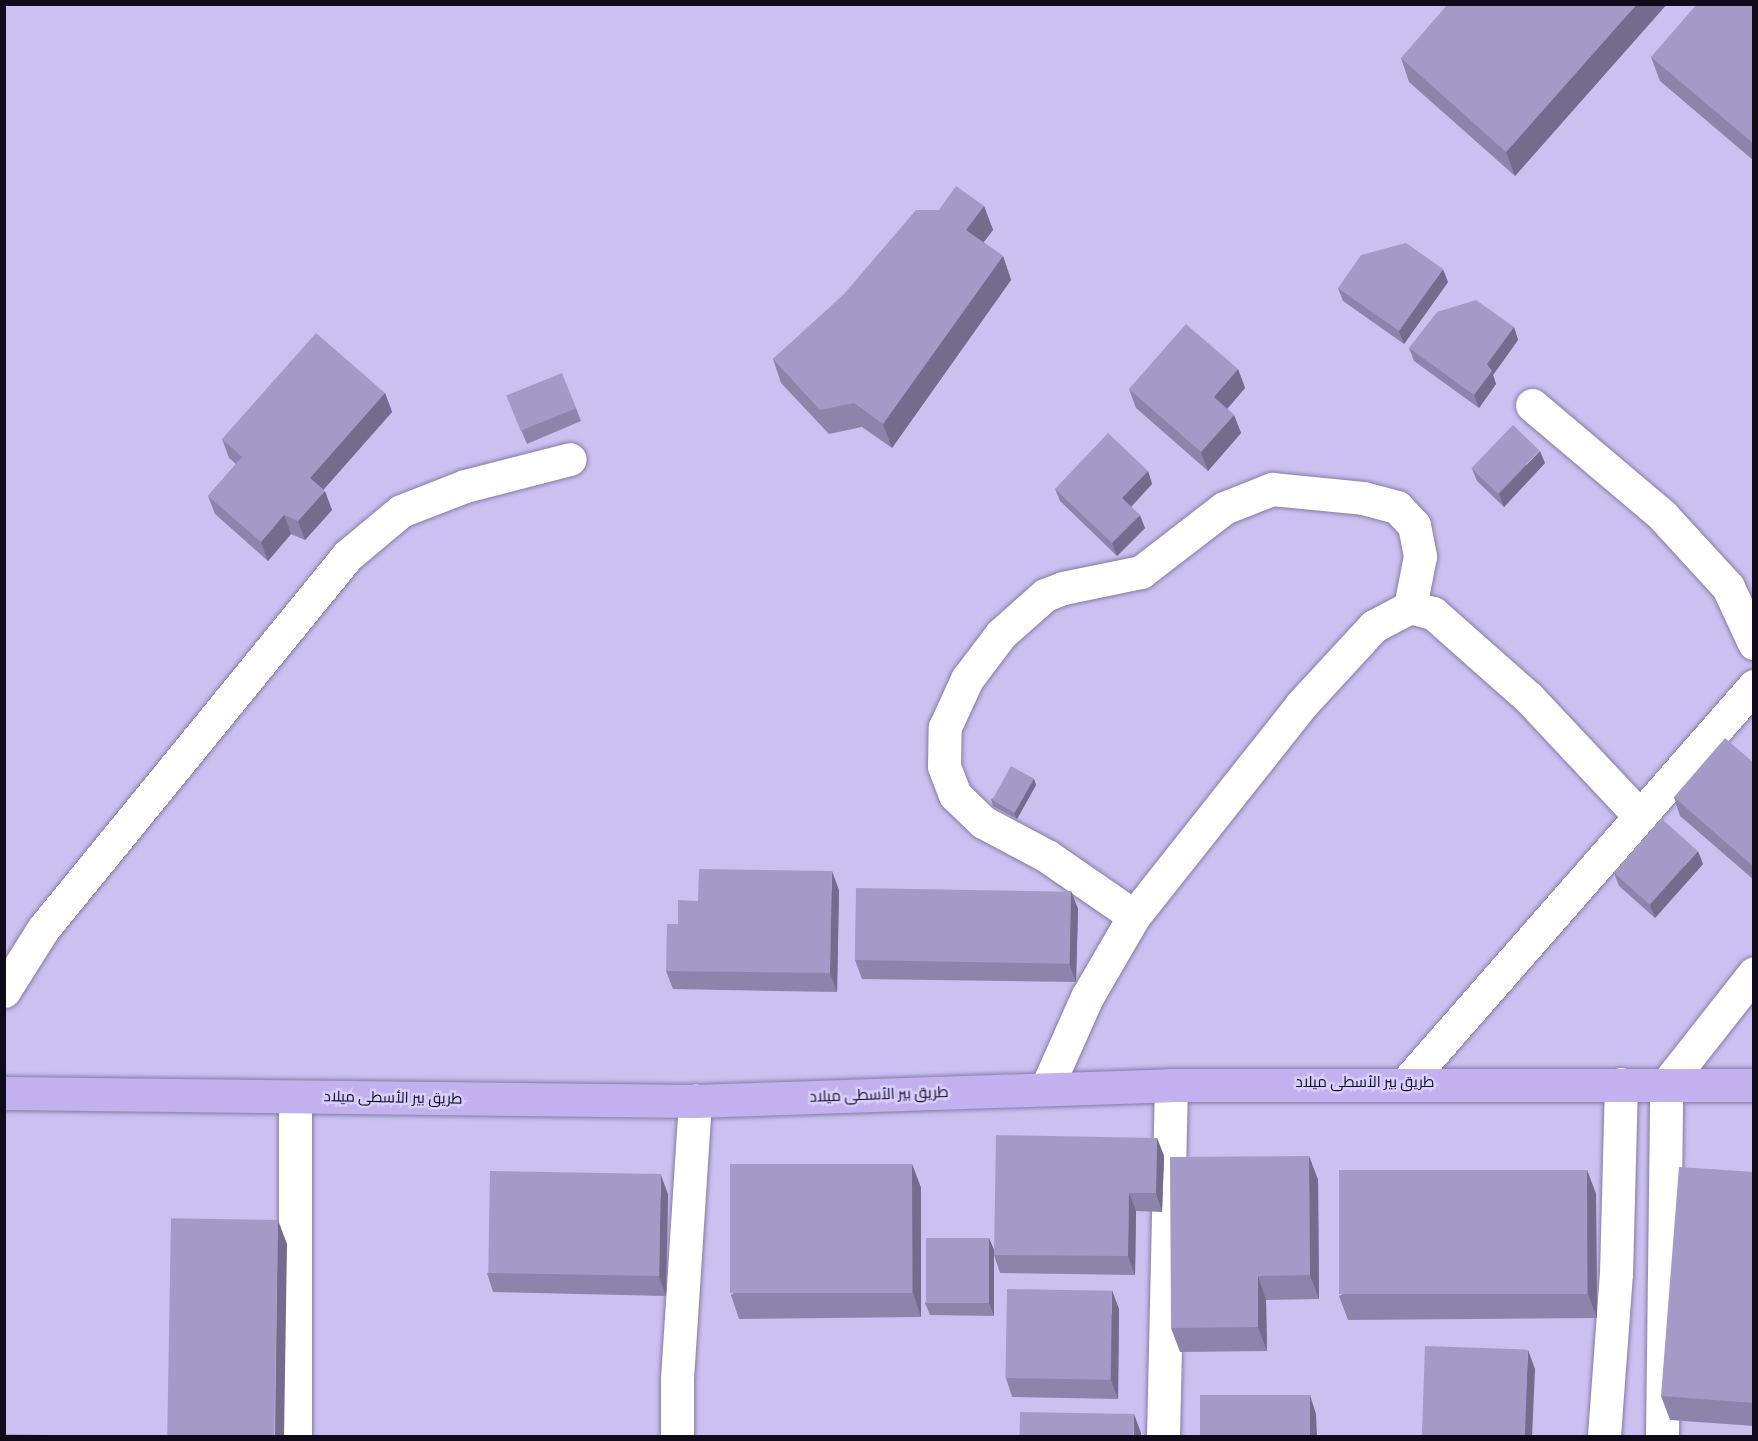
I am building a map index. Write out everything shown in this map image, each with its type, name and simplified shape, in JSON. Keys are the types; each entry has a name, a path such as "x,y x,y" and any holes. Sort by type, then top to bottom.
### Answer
{"main road":[{"name":"طريق بير الأسطى ميلاد","path":"4,1093 695,1101 1171,1086 1406,1083 1754,1085"}],"street":[{"path":"1532,405 1662,515 1728,587 1754,643"},
{"path":"4,991 43,929 347,555 401,511 465,486 570,459"},
{"path":"1134,916 1047,856 983,822 956,795 944,766 945,727 967,679 1001,634 1045,595 1062,588 1141,572 1224,508 1272,489 1363,498 1397,507 1414,525 1420,556 1410,607"},
{"path":"1046,1089 1087,997 1134,916 1301,705 1374,626 1410,607 1433,613 1529,698 1640,816"},
{"path":"1406,1083 1754,686"},
{"path":"1662,1437 1666,1084 1754,973"},
{"path":"1604,1437 1616,1274 1621,1084"},
{"path":"1163,1437 1171,1086"},
{"path":"295,1097 295,1437"},
{"path":"677,1437 695,1101"}],"building":[{"path":"1448,4 1637,4 1506,152 1401,58"},
{"path":"1697,4 1754,4 1754,144 1651,57"},
{"path":"956,186 984,206 966,230 1003,256 883,424 854,403 820,410 773,359 844,294 916,210 939,210"},
{"path":"1406,243 1443,269 1399,331 1338,288 1361,255"},
{"path":"1476,300 1514,327 1487,364 1492,371 1474,395 1409,348 1437,312"},
{"path":"1186,324 1238,369 1214,397 1234,415 1201,452 1129,389"},
{"path":"316,333 385,393 310,478 325,491 298,521 284,515 261,542 208,496 242,457 222,439"},
{"path":"562,373 576,408 521,431 506,395"},
{"path":"1513,425 1540,451 1498,494 1471,468"},
{"path":"1108,433 1148,471 1122,498 1140,515 1112,543 1055,489"},
{"path":"1725,738 1754,763 1754,867 1674,797"},
{"path":"1011,766 1034,779 1015,813 992,800"},
{"path":"1662,819 1698,851 1649,905 1614,873"},
{"path":"699,869 832,871 830,973 666,971 667,924 678,924 678,900 698,901"},
{"path":"856,888 1071,892 1070,964 855,960"},
{"path":"996,1135 1157,1138 1156,1193 1129,1193 1128,1256 994,1255"},
{"path":"1309,1156 1310,1275 1258,1276 1258,1327 1171,1328 1170,1157"},
{"path":"730,1164 912,1164 912,1293 730,1293"},
{"path":"1679,1167 1754,1172 1754,1403 1661,1396"},
{"path":"1339,1170 1587,1170 1587,1294 1339,1294"},
{"path":"490,1171 661,1174 659,1276 488,1273"},
{"path":"171,1218 278,1220 274,1436 167,1435"},
{"path":"926,1238 989,1238 989,1303 926,1303"},
{"path":"1007,1289 1112,1291 1110,1380 1005,1378"},
{"path":"1425,1346 1528,1350 1525,1436 1422,1436"},
{"path":"1200,1395 1310,1395 1310,1436 1200,1436"},
{"path":"1020,1412 1134,1414 1134,1436 1020,1436"},
{"path":"4,1434 96,1436 4,1437"}]}
